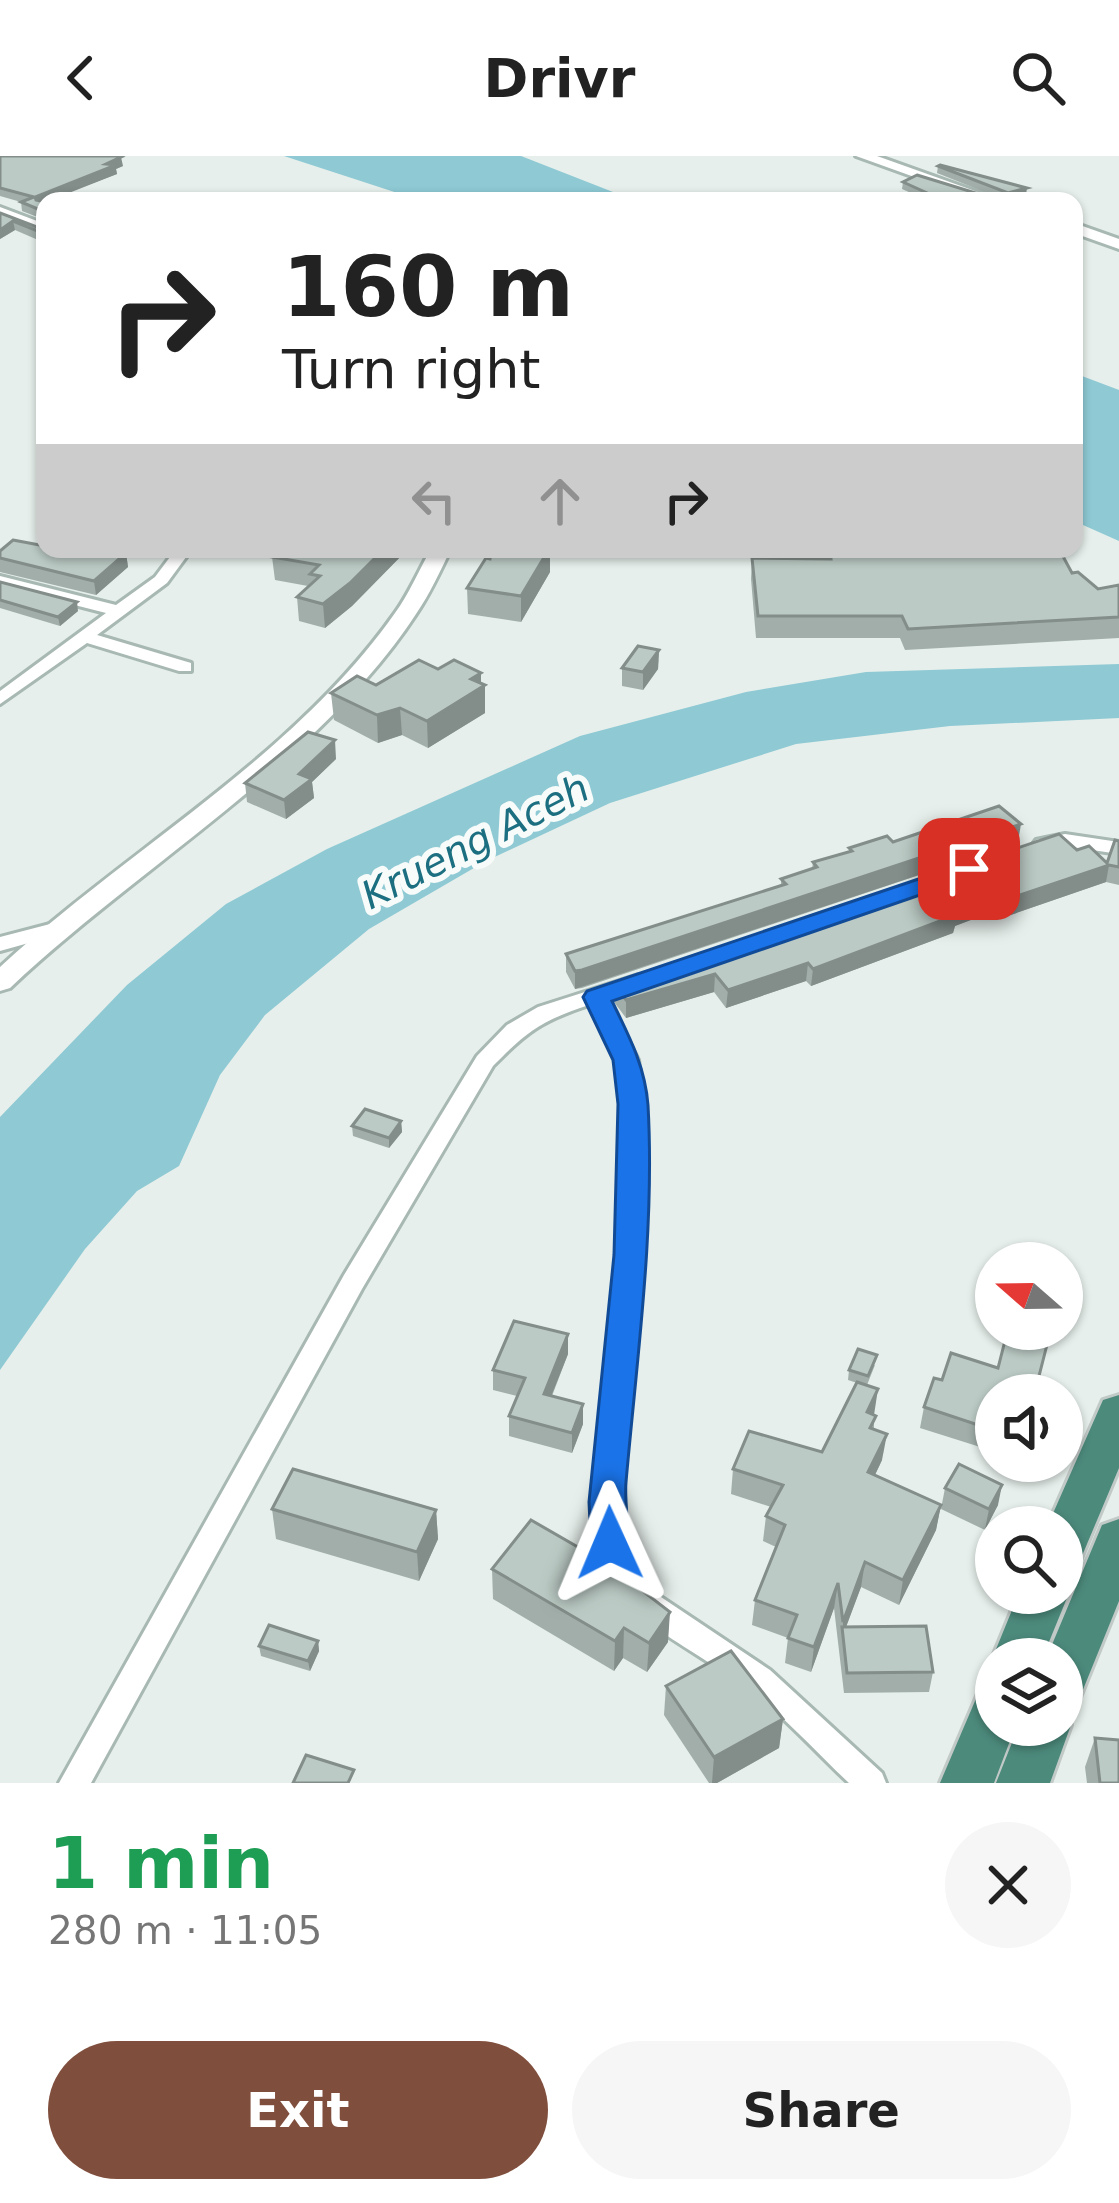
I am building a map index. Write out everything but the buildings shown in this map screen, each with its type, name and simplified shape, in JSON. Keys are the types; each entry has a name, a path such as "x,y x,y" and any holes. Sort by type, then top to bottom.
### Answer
{"highway":[{"path":"1080,1506 1119,1413"},
{"path":"1080,1638 1119,1540"},
{"path":"967,1783 982,1746"},
{"path":"1023,1783 1038,1746"}],"street":[{"path":"863,156 969,192"},
{"path":"0,212 36,226"},
{"path":"1083,231 1119,244"},
{"path":"0,699 161,580 177,558"},
{"path":"0,982 54,929 200,814 337,696 405,614 436,558"},
{"path":"0,581 118,611"},
{"path":"82,636 185,667"},
{"path":"1012,855 1055,840 1119,848"},
{"path":"0,944 54,929"},
{"path":"74,1783 353,1282 485,1061 515,1030 546,1012 668,971"},
{"path":"596,997 627,1060 633,1104 630,1255 607,1502 616,1576 639,1598 760,1680 871,1783"}],"water":[{"path":"284,156 521,156 613,192 394,192"},
{"path":"1083,376 1119,390 1119,541 1083,525"},
{"name":"Krueng Aceh","path":"1119,664 1119,718 950,726 796,744 610,803 486,861 369,929 265,1015 220,1075 179,1166 137,1191 85,1249 0,1370 0,1117 127,985 226,904 327,849 580,736 746,692 866,672"}],"route":[{"path":"610,1543 607,1502 630,1255 633,1104 627,1060 596,997 969,869"}]}
